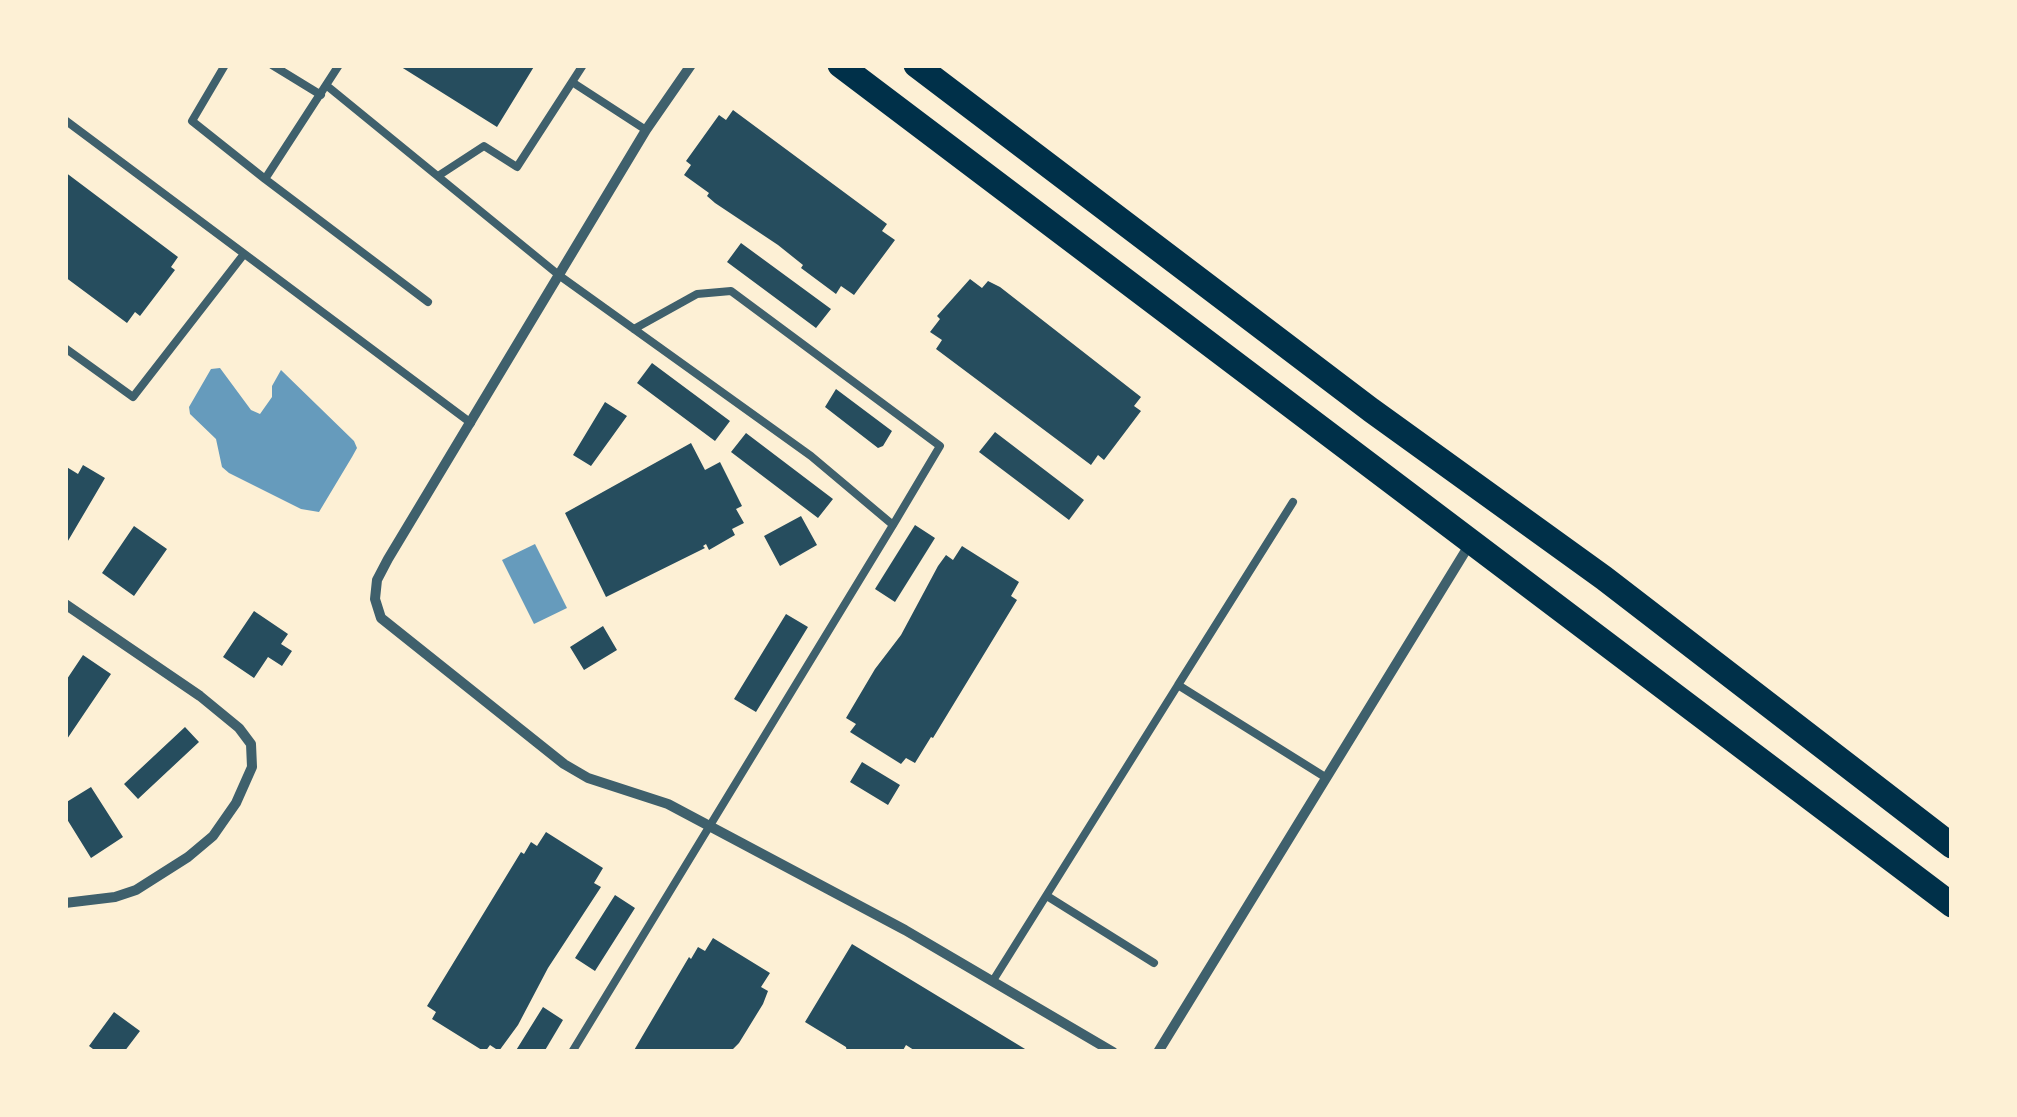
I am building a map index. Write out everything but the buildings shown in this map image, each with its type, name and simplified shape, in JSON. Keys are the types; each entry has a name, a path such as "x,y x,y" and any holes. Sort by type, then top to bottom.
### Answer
{"main road":[{"path":"840,65 1952,905"},
{"path":"916,65 1371,410 1620,590 1952,846"}],"street":[{"path":"691,65 646,130 377,580 375,600 381,618 555,759 588,778 668,804 994,979 1112,1052"},
{"path":"1158,1052 1472,541"},
{"path":"65,604 239,728 251,744 252,767 236,804 212,836 188,857 136,890 65,904"}],"lane":[{"path":"225,65 192,120 428,302"},
{"path":"272,65 320,94"},
{"path":"265,179 339,65"},
{"path":"438,176 484,146 517,167 583,65"},
{"path":"572,82 646,130"},
{"path":"326,85 560,276 810,456 892,525"},
{"path":"65,120 471,422"},
{"path":"65,348 133,397 244,254"},
{"path":"572,1052 940,446 730,292 697,294 634,329"},
{"path":"994,979 1292,502"},
{"path":"1178,685 1325,778"},
{"path":"1047,896 1154,962"}],"water":[{"path":"220,368 251,410 260,414 272,397 272,386 281,370 354,441 357,448 319,512 301,509 222,467 216,439 190,414 189,407 211,369"},
{"path":"535,544 567,608 534,624 502,560"}]}
